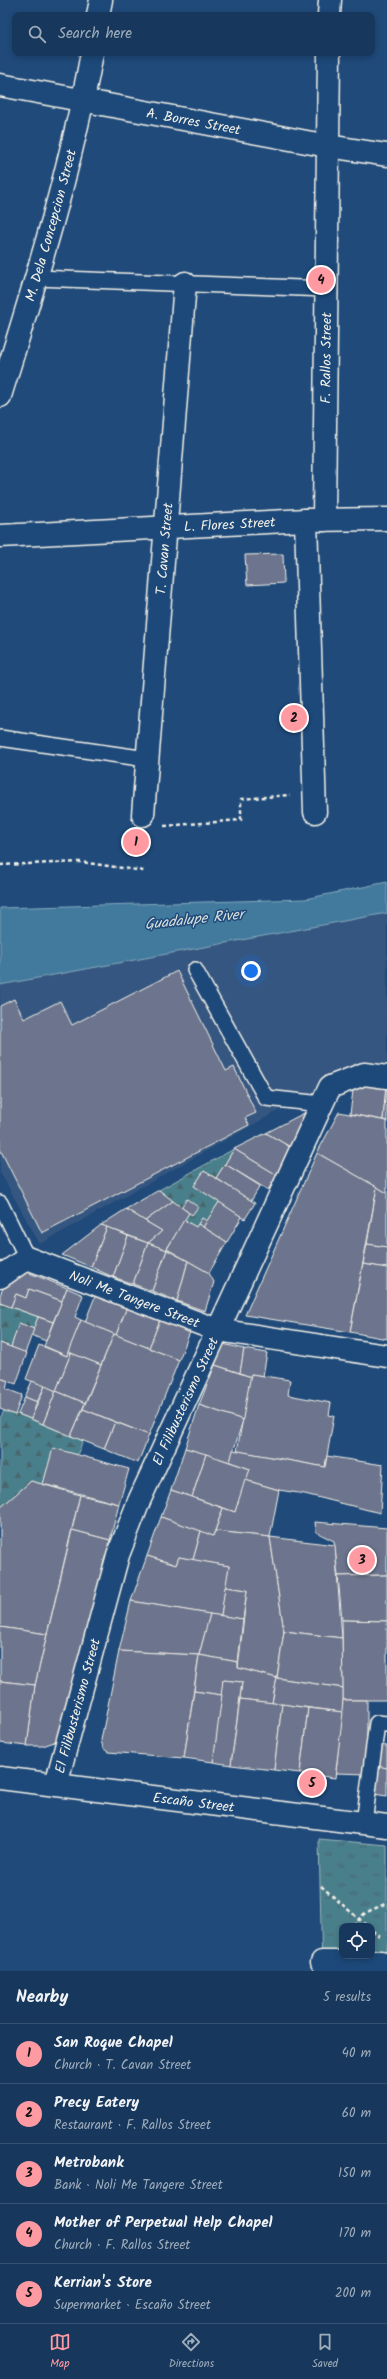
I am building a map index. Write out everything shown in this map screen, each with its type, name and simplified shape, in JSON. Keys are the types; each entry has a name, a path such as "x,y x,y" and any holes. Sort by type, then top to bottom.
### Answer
{"street":[{"path":"99,12 101,0"},
{"path":"329,12 330,0"},
{"name":"M. Dela Concepcion Street","path":"0,396 36,278 83,101 91,56"},
{"name":"F. Rallos Street","path":"315,802 315,520 326,289 329,56"},
{"name":"A. Borres Street","path":"0,85 328,146 387,155"},
{"name":"T. Cavan Street","path":"143,815 185,283"},
{"name":"L. Flores Street","path":"0,536 315,520 387,519"},
{"name":"El Filibusterismo Street","path":"56,1784 118,1555 139,1501 322,1104 330,1087 364,1074 387,1077"},
{"path":"0,1277 27,1258"},
{"name":"Noli Me Tangere Street","path":"27,1258 217,1330 387,1356"},
{"name":"Escaño Street","path":"0,1778 387,1826"},
{"path":"322,1962 384,1960"}],"lane":[{"path":"36,278 326,289"},
{"path":"0,738 147,759"},
{"path":"195,970 266,1098 322,1104"},
{"path":"0,1203 27,1258"},
{"path":"364,1823 377,1723 387,1724"}],"path":[{"path":"143,815 156,827 241,820 241,799 315,802"},
{"path":"0,865 80,862 144,871"},
{"path":"321,1886 363,1923"},
{"path":"356,1923 365,1913 387,1903"}],"shaded area":[{"path":"387,913 387,1066 380,1065 299,1099 40,1244 0,1172 0,985"}],"green space":[{"path":"234,1149 216,1178 204,1171 194,1186 219,1202 207,1221 202,1218 196,1227 184,1220 188,1213 159,1190"},
{"path":"0,1303 38,1317 34,1329 19,1323 11,1347 0,1343"},
{"path":"4,1411 15,1415 18,1414 83,1441 77,1455 53,1449 43,1484 31,1481 0,1508 0,1418"},
{"path":"319,1839 387,1845 387,1971 322,1971"}],"water":[{"name":"Guadalupe River","path":"387,882 387,913 0,985 0,908 305,899"}],"building":[{"path":"283,554 284,583 247,585 245,555"},
{"path":"177,971 226,1071 234,1067 256,1113 245,1118 249,1125 42,1233 0,1149 0,1006 14,999 24,1019 60,1001 72,1025"},
{"path":"354,1083 386,1087 383,1120 350,1114"},
{"path":"386,1087 387,1088 387,1121 383,1120"},
{"path":"306,1112 311,1115 292,1148 266,1133"},
{"path":"339,1112 387,1121 387,1193 317,1153"},
{"path":"266,1133 292,1148 277,1175 234,1149"},
{"path":"234,1149 277,1175 268,1190 225,1164"},
{"path":"317,1153 377,1187 350,1332 245,1315"},
{"path":"225,1164 260,1186 251,1201 216,1178"},
{"path":"204,1171 255,1203 245,1219 194,1186"},
{"path":"377,1187 387,1193 387,1247 367,1244"},
{"path":"159,1190 173,1201 145,1221 126,1209"},
{"path":"187,1199 198,1207 192,1215 181,1207"},
{"path":"173,1201 189,1213 166,1250 148,1243 162,1231 145,1221"},
{"path":"219,1202 242,1217 227,1242 203,1227"},
{"path":"126,1209 162,1231 148,1243 101,1225"},
{"path":"202,1218 207,1221 203,1227 198,1224"},
{"path":"184,1220 196,1227 198,1224 227,1242 209,1273 167,1249"},
{"path":"101,1225 107,1227 91,1267 62,1255"},
{"path":"107,1227 128,1236 113,1277 91,1267"},
{"path":"128,1236 148,1243 133,1284 113,1277"},
{"path":"148,1243 167,1250 152,1291 133,1284"},
{"path":"367,1244 387,1247 387,1268 363,1264"},
{"path":"167,1250 188,1261 177,1301 152,1291"},
{"path":"188,1261 209,1273 214,1282 205,1311 177,1301"},
{"path":"363,1264 387,1268 387,1339 350,1332"},
{"path":"16,1271 27,1272 67,1288 62,1301 29,1289 26,1298 16,1294 11,1307 0,1303 0,1295 8,1277"},
{"path":"67,1288 83,1295 75,1317 81,1320 67,1356 44,1346"},
{"path":"29,1289 62,1301 53,1322 11,1307 16,1294 26,1298"},
{"path":"96,1294 127,1307 116,1335 85,1322"},
{"path":"127,1307 160,1320 149,1348 116,1335"},
{"path":"38,1317 53,1322 46,1341 31,1335"},
{"path":"81,1320 114,1334 101,1365 68,1352"},
{"path":"160,1320 190,1332 179,1360 149,1348"},
{"path":"19,1323 34,1329 25,1353 11,1347"},
{"path":"114,1334 179,1360 149,1435 83,1409"},
{"path":"0,1343 27,1353 16,1384 0,1378"},
{"path":"223,1344 244,1349 240,1373 215,1365"},
{"path":"39,1345 67,1356 68,1352 71,1353 56,1391 26,1379"},
{"path":"244,1349 267,1353 263,1376 251,1374 251,1377 240,1373"},
{"path":"71,1353 101,1365 85,1403 56,1391"},
{"path":"215,1365 251,1377 243,1420 199,1405"},
{"path":"251,1374 290,1380 288,1395 331,1403 329,1415 334,1416 325,1467 237,1451"},
{"path":"0,1378 8,1381 6,1389 22,1395 15,1415 0,1409"},
{"path":"32,1381 45,1386 37,1402 25,1397"},
{"path":"45,1386 56,1391 43,1424 31,1419"},
{"path":"56,1391 85,1403 71,1436 43,1424"},
{"path":"25,1397 37,1402 31,1419 18,1414"},
{"path":"199,1405 243,1420 230,1462 185,1448"},
{"path":"83,1409 115,1422 104,1449 71,1436"},
{"path":"115,1422 149,1435 138,1463 104,1449"},
{"path":"53,1448 129,1469 119,1504 43,1484"},
{"path":"185,1448 206,1454 192,1497 171,1490"},
{"path":"233,1450 325,1467 327,1456 383,1465 380,1513 305,1494 279,1490 245,1480 250,1469 230,1462"},
{"path":"206,1454 250,1469 235,1512 192,1497"},
{"path":"245,1480 279,1490 270,1537 215,1531 223,1508 235,1512"},
{"path":"31,1481 80,1495 47,1634 0,1627 0,1508"},
{"path":"171,1490 223,1508 213,1536 161,1517"},
{"path":"80,1495 119,1504 110,1540 72,1530"},
{"path":"161,1517 201,1531 193,1560 179,1557 176,1565 147,1556"},
{"path":"315,1522 387,1528 387,1575 338,1576 334,1541 316,1532"},
{"path":"72,1530 110,1540 63,1733 54,1742 43,1746 27,1746 35,1685"},
{"path":"201,1531 213,1536 215,1531 270,1537 284,1631 277,1678 238,1668 247,1590 225,1587 229,1566 193,1560"},
{"path":"270,1537 335,1545 342,1638 284,1631"},
{"path":"147,1556 176,1565 179,1557 229,1566 221,1616 131,1601"},
{"path":"387,1575 387,1621 342,1620 338,1576"},
{"path":"225,1587 247,1590 243,1619 221,1616"},
{"path":"131,1601 210,1614 199,1655 119,1651"},
{"path":"210,1614 243,1619 238,1662 199,1655"},
{"path":"342,1620 387,1621 387,1700 343,1700"},
{"path":"0,1627 47,1634 35,1685 0,1681"},
{"path":"284,1631 342,1638 343,1688 277,1678"},
{"path":"119,1651 199,1655 184,1758 108,1752 103,1748 101,1740"},
{"path":"199,1655 238,1662 238,1668 277,1678 272,1703 240,1699 242,1682 223,1680 222,1695 194,1691"},
{"path":"277,1678 343,1688 343,1712 272,1703"},
{"path":"223,1680 242,1682 231,1765 213,1762"},
{"path":"0,1681 35,1685 27,1746 0,1743"},
{"path":"194,1691 222,1695 213,1762 184,1758"},
{"path":"240,1699 282,1704 274,1770 231,1765"},
{"path":"343,1700 367,1700 367,1774 336,1773"},
{"path":"282,1704 308,1708 300,1773 274,1770"},
{"path":"308,1708 343,1712 335,1778 300,1773"},
{"path":"379,1745 387,1746 387,1768 377,1766"},
{"path":"377,1766 387,1768 387,1796 373,1794"}],"place":[{"name":"Mother of Perpetual Help Chapel","path":"321,280"},
{"name":"Precy Eatery","path":"294,718"},
{"name":"San Roque Chapel","path":"136,842"},
{"name":"Metrobank","path":"362,1560"},
{"name":"Kerrian's Store","path":"312,1783"}]}
